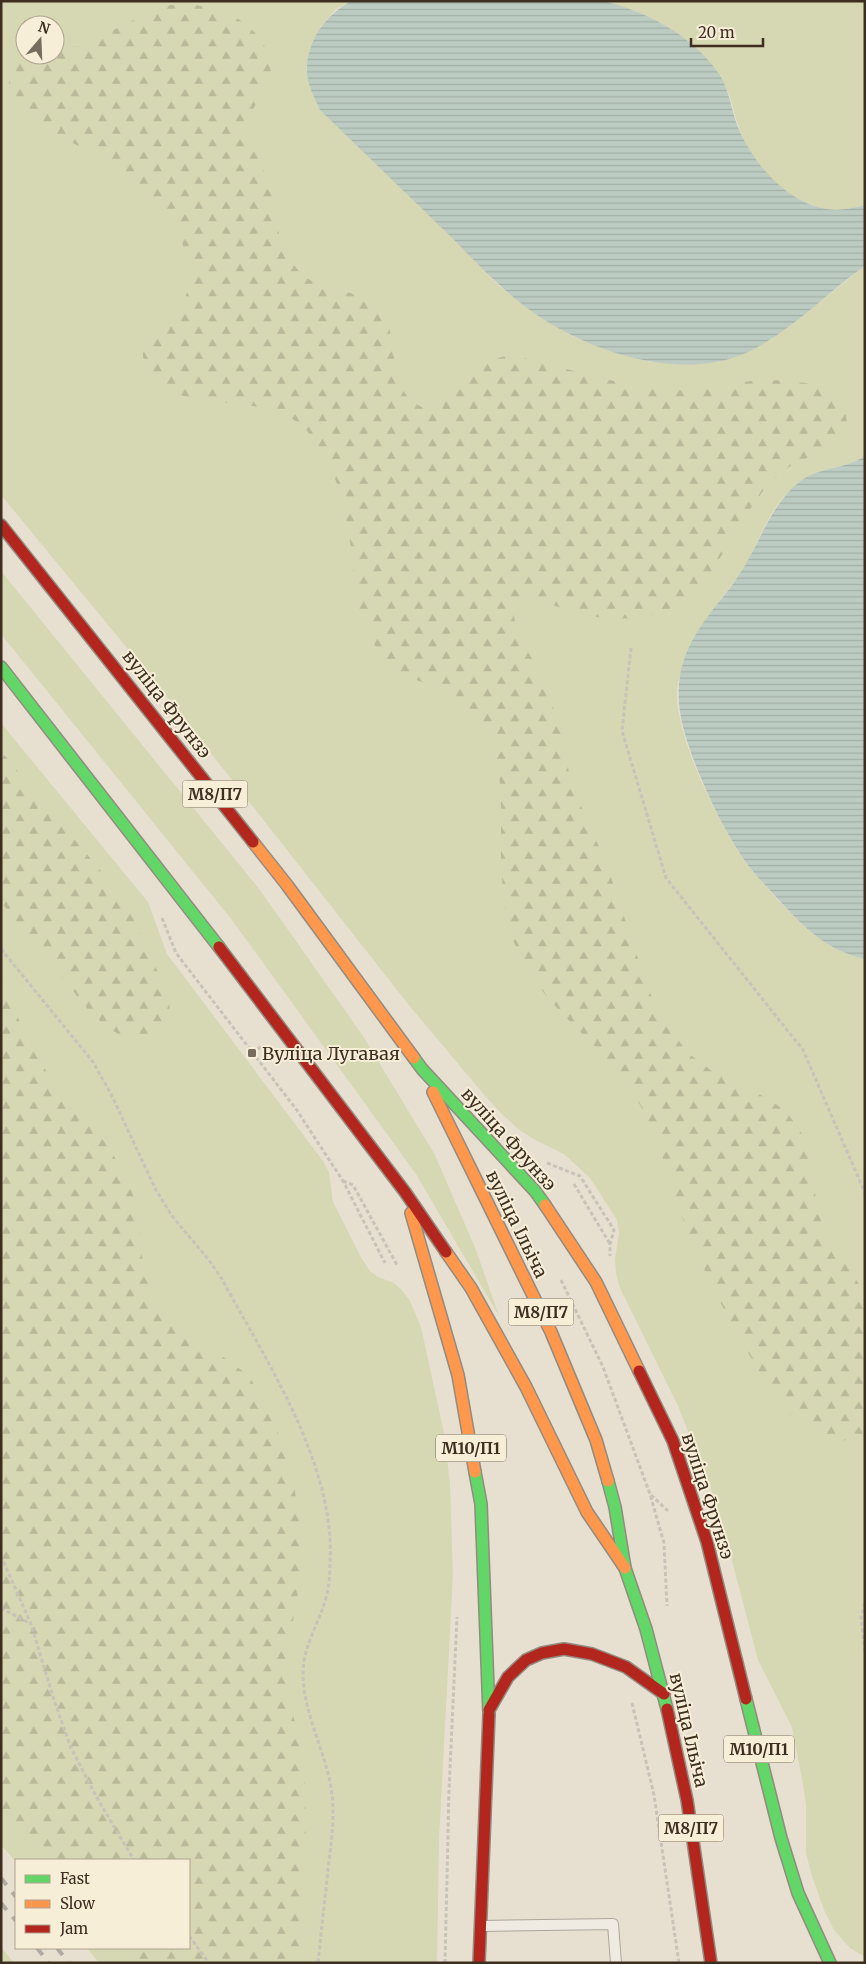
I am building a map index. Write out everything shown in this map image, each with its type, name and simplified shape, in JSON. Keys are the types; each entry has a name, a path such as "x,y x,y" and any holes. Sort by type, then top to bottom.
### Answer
{"main road":[{"name":"вуліца Фрунзэ","path":"1,525 286,885 422,1069 535,1191 596,1282 673,1441 707,1542 781,1838 798,1893 830,1963"},
{"name":"М8/П7","path":"1,667 210,933 405,1192"},
{"name":"вуліца Ільіча","path":"422,1069 551,1332 596,1440 615,1507 625,1568 646,1629 664,1694 686,1800 711,1963"},
{"name":"вуліца Ільіча","path":"405,1192 471,1288 526,1387 587,1512 625,1568"},
{"name":"М10/П1","path":"405,1192 458,1375 482,1504 489,1710 479,1963"},
{"name":"М10/П1","path":"489,1710 508,1677 526,1660 542,1652 564,1649 592,1654 626,1667 664,1694"}],"lane":[{"path":"481,1926 612,1924 616,1963"}],"path":[{"path":"632,648 622,732 666,878 803,1050 865,1193"},
{"path":"1,948 92,1062 107,1086 156,1190 172,1216 222,1279 291,1406 307,1443 319,1479 327,1514 331,1548 330,1575 325,1600 308,1645 303,1673 308,1701 332,1792 334,1819 318,1963"},
{"path":"176,953 296,1109 343,1182 385,1263"},
{"path":"343,1182 353,1186 400,1269"},
{"path":"574,1184 610,1244"},
{"path":"563,1284 603,1367 650,1494 664,1544"},
{"path":"1,1556 31,1624 71,1748 97,1798 133,1859"},
{"path":"865,1603 861,1618 865,1652"},
{"path":"1,1608 31,1624"},
{"path":"445,1963 449,1790 457,1616"},
{"path":"627,1696 632,1702 654,1795 680,1963"},
{"path":"190,1937 209,1963"}],"green space":[{"path":"1,1 351,1 336,9 321,27 310,49 307,70 311,90 499,286 535,314 574,337 613,352 651,362 717,362 745,353 771,339 792,324 865,266 865,456 854,462 812,475 793,488 778,504 765,525 744,568 710,617 679,679 677,701 688,747 698,772 721,821 746,863 786,908 816,936 839,950 865,959 865,1957 850,1948 834,1930 824,1910 811,1873 806,1853 806,1805 792,1727 758,1660 720,1515 708,1481 678,1406 619,1286 615,1259 619,1233 617,1220 590,1178 564,1154 518,1129 486,1097 408,1004 155,682 1,495"},
{"path":"602,1 865,1 865,205 832,210 813,205 786,191 774,181 754,157 740,131 731,99 722,81 697,51 670,29 655,21 639,13"},
{"path":"188,3 221,11 243,22 260,39 267,50 271,73 267,85 250,116 249,129 272,195 278,230 285,250 297,269 307,278 316,283 369,300 384,315 391,335 398,378 409,398 419,406 423,408 442,405 459,389 470,373 486,362 505,356 524,358 645,388 681,390 751,381 782,380 813,384 834,393 845,406 847,425 841,438 828,447 789,467 770,482 754,503 713,569 695,593 665,612 637,618 608,619 580,614 534,599 520,604 514,615 516,633 533,660 560,724 573,788 607,865 648,989 666,1024 688,1053 713,1072 761,1095 785,1110 801,1132 810,1158 818,1213 830,1241 848,1265 865,1295 865,1433 855,1438 835,1440 817,1435 792,1416 774,1395 723,1308 707,1275 685,1225 654,1134 640,1105 608,1061 551,1001 534,980 520,956 510,930 504,904 499,776 492,745 476,719 459,701 446,691 397,670 378,651 371,639 362,621 356,593 345,512 332,472 323,453 312,436 297,422 280,413 260,407 194,398 175,393 159,384 147,370 143,360 145,345 181,307 189,284 188,260 168,215 159,203 108,162 31,118 19,106 11,92 9,71 15,63 15,65 65,65 65,48 80,46 163,6"},
{"path":"1,571 260,890 363,1036 435,1155 476,1250 499,1316 416,1174 232,920 1,634"},
{"path":"1,723 148,902 167,954 323,1161 329,1172 333,1202 362,1259 370,1271 378,1277 394,1283 410,1301 421,1327 444,1433 450,1483 453,1575 439,1840 437,1963 99,1963 88,1949 190,1949 190,1859 15,1859 15,1861 1,1845"},
{"path":"1,751 125,900 149,955 168,992 168,1015 165,1023 154,1034 138,1038 128,1037 112,1030 98,1020 1,902"},
{"path":"1,980 33,1051 53,1081 104,1141 125,1173 137,1206 144,1274 156,1301 169,1322 194,1343 222,1356 248,1375 264,1399 281,1440 294,1486 301,1528 302,1568 289,1644 289,1677 293,1714 301,1748 305,1783 306,1828 298,1963 126,1963 115,1949 190,1949 190,1859 42,1859 1,1808"},
{"path":"1,1947 14,1963 1,1963"}],"shaded area":[{"path":"351,1 602,1 651,18 680,35 694,46 717,71 722,78 741,134 748,147 765,171 787,192 800,200 827,209 837,210 865,205 865,266 778,334 746,353 720,361 693,364 665,363 636,358 581,340 534,313 500,286 320,110 307,75 310,49 326,21"},
{"path":"865,456 865,959 839,950 816,936 786,908 745,861 734,845 712,803 698,771 682,722 679,690 680,674 692,641 738,577 783,498 809,476"}],"railway":[{"path":"1,1878 15,1896"},
{"path":"1,1903 15,1920"},
{"path":"38,1949 49,1963"},
{"path":"58,1949 69,1963"}],"traffic: fast":[{"path":"1,667 219,947"},
{"path":"414,1058 535,1191 545,1205"},
{"path":"475,1472 481,1504 489,1714"},
{"path":"608,1481 615,1507 625,1568 646,1629 667,1709"},
{"path":"746,1699 781,1838 798,1893 830,1963"}],"traffic: slow":[{"path":"253,842 287,885 414,1058"},
{"path":"433,1092 551,1332 596,1440 608,1481"},
{"path":"545,1205 596,1282 639,1371"},
{"path":"411,1213 458,1375 475,1472"},
{"path":"446,1252 471,1288 526,1387 587,1512 625,1568"}],"traffic: jam":[{"path":"1,525 253,842"},
{"path":"219,947 405,1192 446,1252"},
{"path":"639,1371 673,1441 707,1542 746,1699"},
{"path":"489,1710 508,1677 526,1660 542,1653 564,1649 592,1654 626,1667 664,1694"},
{"path":"667,1709 687,1800 711,1963"},
{"path":"479,1963 489,1714"}],"place":[{"name":"Вуліца Лугавая","path":"252,1053"}]}
